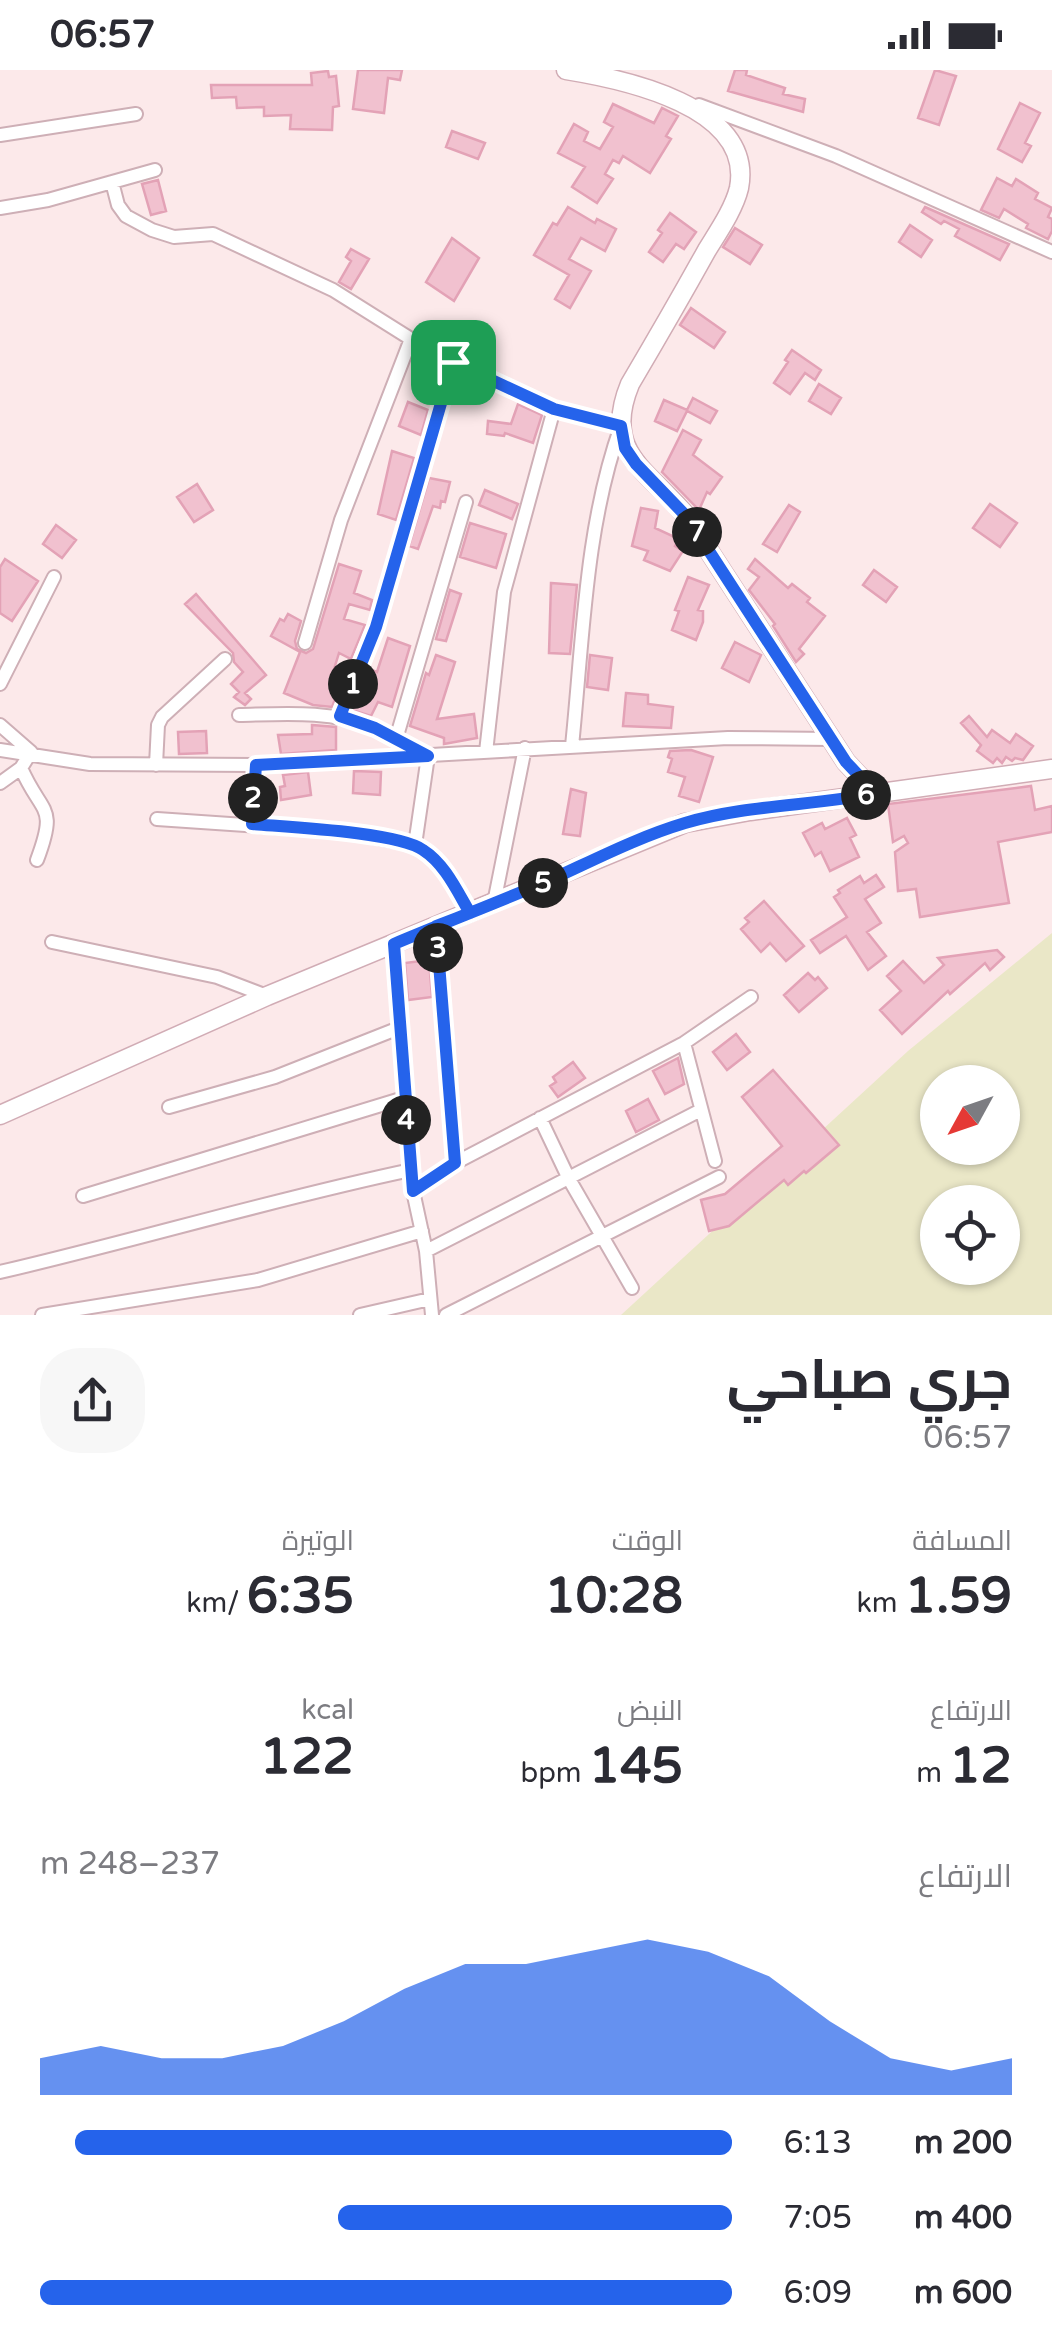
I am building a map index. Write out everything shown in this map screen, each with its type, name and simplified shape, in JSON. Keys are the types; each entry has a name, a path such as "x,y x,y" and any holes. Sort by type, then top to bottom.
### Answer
{"main road":[{"path":"566,70 673,96 723,132 737,159 739,188 723,223 630,384 622,405 625,448 687,517 846,762 882,792"},
{"path":"845,800 846,762"},
{"path":"0,1115 267,996 685,823 750,810 1052,770"}],"street":[{"path":"673,96 836,156 1052,252"},
{"path":"0,135 136,114"},
{"path":"0,208 48,200 155,170"},
{"path":"112,182 118,205 126,216 152,230 174,237 213,234 333,290 453,362 554,409 621,426 606,469 597,515 572,746"},
{"path":"305,643 341,520 411,339"},
{"path":"340,716 376,627 453,362"},
{"path":"486,752 504,592 554,409"},
{"path":"396,739 466,502"},
{"path":"0,684 54,578"},
{"path":"156,764 162,717 225,659"},
{"path":"239,716 340,716 375,728 428,756"},
{"path":"0,724 31,752"},
{"path":"0,750 90,764 256,765 728,738 832,740"},
{"path":"494,903 525,748"},
{"path":"0,783 21,768 31,752"},
{"path":"415,845 428,756"},
{"path":"252,824 256,765"},
{"path":"21,768 49,818 37,860"},
{"path":"157,819 346,832 415,845 427,852 449,877 470,913"},
{"path":"436,926 455,1163"},
{"path":"52,942 217,977 267,996"},
{"path":"394,944 413,1191 426,1251 432,1315"},
{"path":"413,1191 455,1163 684,1044 750,996"},
{"path":"169,1107 275,1077 399,1028"},
{"path":"684,1044 715,1160"},
{"path":"83,1196 404,1098"},
{"path":"426,1251 701,1110"},
{"path":"540,1118 569,1179 632,1288"},
{"path":"0,1272 411,1170"},
{"path":"446,1315 719,1176"},
{"path":"42,1315 258,1280 422,1231"},
{"path":"360,1315 430,1299"}],"shaded area":[{"path":"1052,933 1052,1315 621,1315 908,1051"}],"building":[{"path":"358,70 402,70 400,80 388,78 384,113 353,109"},
{"path":"735,70 747,70 746,75 785,88 783,94 805,99 803,112 728,91"},
{"path":"935,70 956,76 939,125 918,118"},
{"path":"328,71 329,77 336,76 339,106 333,107 332,130 290,129 291,115 264,116 264,107 237,108 236,97 212,98 211,85 312,85 311,73"},
{"path":"1020,103 1040,113 1025,143 1031,146 1022,162 998,149"},
{"path":"613,104 654,123 662,108 678,116 666,136 671,139 650,173 623,156 619,163 613,160 605,174 613,179 597,203 572,187 585,167 558,153 574,124 588,132 584,141 600,149 613,127 604,122"},
{"path":"452,131 485,143 478,159 446,147"},
{"path":"997,178 1012,186 1016,179 1038,193 1035,199 1052,208 1048,239 1026,228 1028,224 1004,209 999,218 981,210"},
{"path":"158,180 166,211 151,215 142,184"},
{"path":"568,207 595,223 597,219 616,229 605,251 581,238 569,259 591,271 570,308 555,299 569,275 534,255"},
{"path":"925,207 1009,244 1000,260 955,236 959,229 922,212"},
{"path":"670,213 696,232 684,249 676,244 663,262 649,252"},
{"path":"910,225 932,240 921,257 899,242"},
{"path":"735,228 762,245 750,264 723,247"},
{"path":"452,238 479,258 454,301 426,282"},
{"path":"351,249 369,259 351,289 339,282 351,261 346,257"},
{"path":"691,308 725,332 714,348 680,325"},
{"path":"792,350 821,370 815,380 805,373 790,394 774,383"},
{"path":"819,384 841,398 831,414 809,401"},
{"path":"693,398 717,411 710,423 687,411 677,431 655,421 664,400 687,410"},
{"path":"408,402 428,410 421,435 399,426"},
{"path":"518,404 542,415 533,443 505,433 487,434 488,421 511,424"},
{"path":"683,430 701,440 693,455 722,477 710,494 707,492 699,510 662,472"},
{"path":"392,451 414,458 396,520 378,514"},
{"path":"429,478 450,482 445,502 441,501 440,508 433,506 418,549 409,546"},
{"path":"197,484 213,510 194,522 177,497"},
{"path":"485,490 518,504 512,519 479,505"},
{"path":"990,504 1017,523 1000,547 973,528"},
{"path":"789,505 800,512 777,552 763,544"},
{"path":"641,508 658,511 655,528 679,539 675,546 683,551 670,571 644,560 648,551 632,546"},
{"path":"470,523 506,534 496,568 460,557"},
{"path":"56,525 76,540 62,558 43,544"},
{"path":"5,559 38,581 12,621 0,613 0,567"},
{"path":"755,559 788,588 792,584 810,598 807,602 825,616 799,649 804,654 796,662 775,624 749,590 759,577 748,569"},
{"path":"339,564 361,571 354,593 372,600 370,610 349,604 344,619 365,625 351,659 339,653 330,682 339,689 332,707 313,705 284,693 300,652 271,636 280,619 284,621 288,614 301,621 295,641 297,649 306,653 313,649"},
{"path":"874,570 897,587 886,602 863,585"},
{"path":"688,577 709,585 698,610 703,611 703,622 696,640 672,630"},
{"path":"551,583 577,585 570,654 549,653"},
{"path":"450,590 461,594 446,641 436,639"},
{"path":"196,594 266,675 245,693 251,699 245,705 234,697 239,692 231,684 243,672 234,662 233,653 185,604"},
{"path":"388,638 410,646 392,707 378,702 371,716 352,710 369,669 377,672"},
{"path":"735,642 761,655 749,682 722,668"},
{"path":"436,655 455,662 437,719 474,714 477,738 444,744 444,738 410,726 426,673 429,675"},
{"path":"590,655 612,658 608,690 587,687"},
{"path":"626,693 648,695 648,704 673,707 671,728 623,726"},
{"path":"969,716 987,737 992,730 1010,743 1016,734 1033,746 1023,760 1006,757 1002,763 997,758 993,763 977,751 981,745 961,723"},
{"path":"312,725 336,727 336,750 281,754 278,735 312,734"},
{"path":"206,731 207,753 179,754 178,732"},
{"path":"691,750 713,757 699,802 679,796 685,777 668,772 670,751"},
{"path":"354,771 381,772 380,795 353,793"},
{"path":"308,772 311,795 281,800 283,775"},
{"path":"1031,786 1035,810 1052,806 1052,832 998,842 1009,903 920,917 916,889 898,891 895,852 908,843 904,836 893,842 888,804"},
{"path":"571,789 586,793 580,836 563,834"},
{"path":"847,818 856,835 850,838 859,857 830,871 821,852 815,856 803,833 822,823 825,829"},
{"path":"876,875 884,887 865,899 881,923 867,932 886,956 868,970 846,936 820,953 811,940 847,917 834,897 840,893 838,890 860,876 864,883"},
{"path":"764,901 804,946 786,961 770,943 761,952 741,929 749,922 745,918"},
{"path":"997,950 1004,957 990,970 985,963 902,1034 880,1010 901,991 887,976 903,961 924,983 944,965 938,958"},
{"path":"429,960 432,997 408,1000 405,963"},
{"path":"808,973 815,980 818,977 827,988 799,1012 784,995"},
{"path":"736,1034 750,1052 727,1070 713,1052"},
{"path":"678,1058 684,1084 665,1094 653,1071"},
{"path":"573,1062 585,1078 558,1097 550,1086 556,1082 553,1077"},
{"path":"773,1070 839,1145 788,1185 784,1180 729,1226 709,1231 701,1200 725,1194 782,1146 742,1097"},
{"path":"648,1099 659,1120 636,1132 626,1111"}],"route":[{"path":"453,362 376,627 340,716 375,728 428,756 256,765 252,824 346,832 415,845 427,852 449,877 470,913 436,926 455,1163 413,1191 394,944 436,926 470,913 526,890 646,837 685,823 882,792 853,772 687,517 655,486 625,448 621,426 554,409 453,362"}]}
